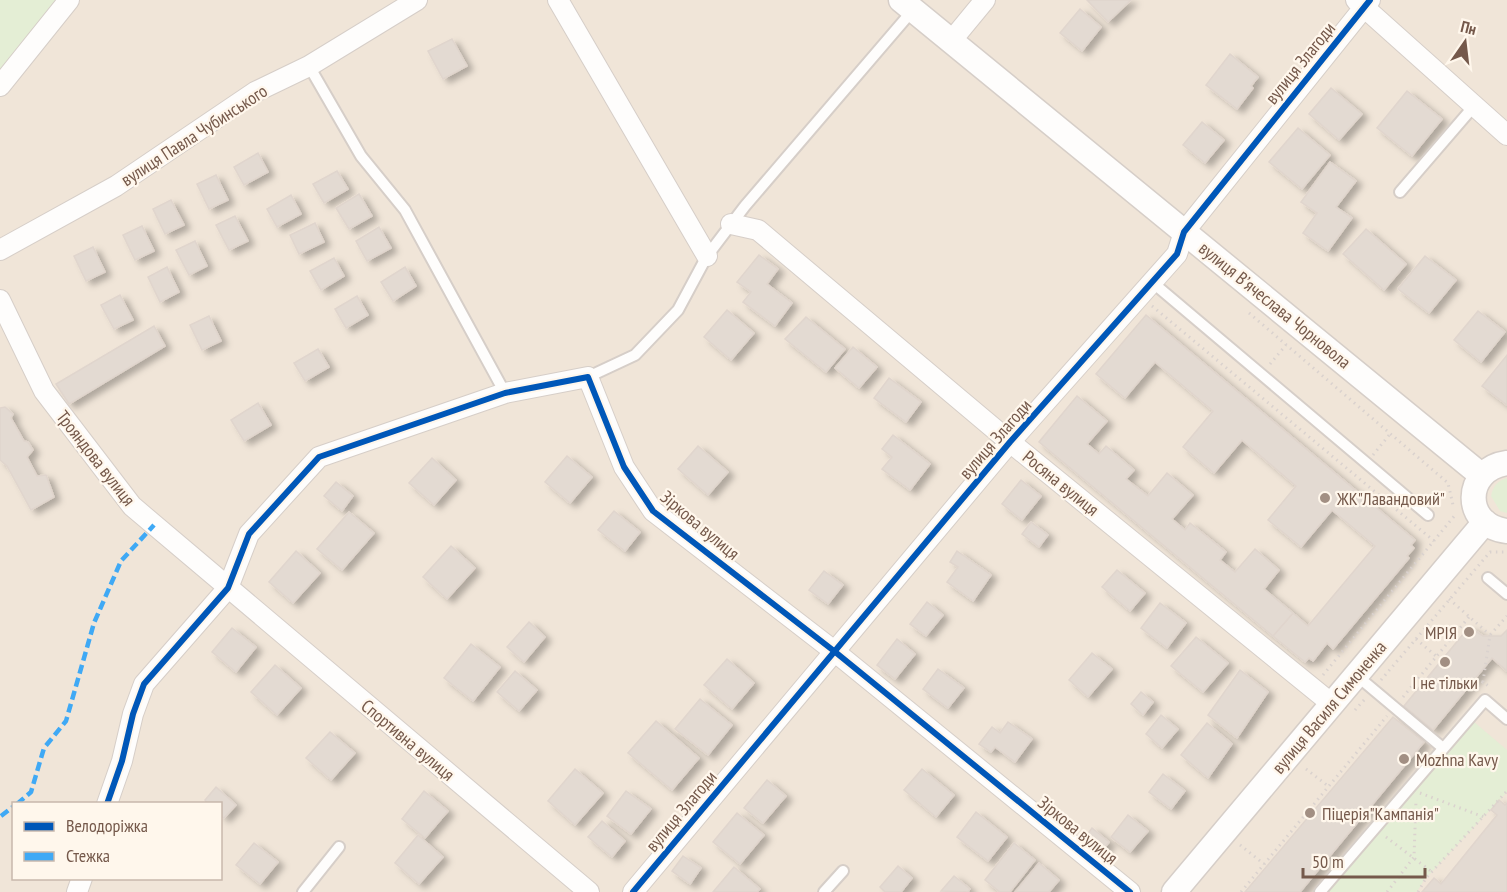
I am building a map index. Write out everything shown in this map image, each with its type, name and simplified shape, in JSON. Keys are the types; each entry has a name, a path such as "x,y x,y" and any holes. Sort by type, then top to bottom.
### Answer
{"street":[{"path":"0,86 69,0"},
{"name":"вулиця Павла Чубинського","path":"0,250 116,186 255,92 309,66 417,0"},
{"path":"558,0 707,256"},
{"path":"952,40 985,0"},
{"path":"1363,2 1507,135"},
{"name":"вулиця Злагоди","path":"633,892 1010,442 1177,254 1184,232 1363,2"},
{"name":"вулиця Вʼячеслава Чорновола","path":"907,5 1481,475"},
{"name":"Росяна вулиця","path":"732,224 758,230 1010,442 1340,711"},
{"name":"Трояндова вулиця","path":"0,300 44,392 92,457 132,506 228,588"},
{"path":"108,802 144,684 228,588 249,534 319,457 505,393 588,377"},
{"name":"Зіркова вулиця","path":"588,377 624,467 653,511 834,651 1130,892"},
{"path":"1507,462 1490,467 1481,475 1473,496 1478,513 1485,522 1507,531"},
{"name":"вулиця Василя Симоненка","path":"1174,892 1368,683 1485,522"},
{"name":"Спортивна вулиця","path":"228,588 589,892"}],"lane":[{"path":"588,377 635,356 678,310 707,256 907,5"},
{"path":"309,66 361,156 405,210 505,393"},
{"path":"1400,192 1474,106"},
{"path":"1152,282 1428,515"},
{"path":"1488,578 1507,594"},
{"path":"1368,683 1443,748"},
{"path":"1320,892 1485,700 1507,719"},
{"path":"303,892 339,847"},
{"path":"824,892 843,870"}],"path":[{"path":"1150,304 1434,541"},
{"path":"1260,374 1286,345"},
{"path":"1366,463 1391,434"},
{"path":"1340,711 1416,639 1490,552 1507,552"},
{"path":"1449,599 1490,635"},
{"path":"1400,700 1469,616"},
{"path":"1483,681 1490,635 1507,616"},
{"path":"1416,639 1436,656"},
{"path":"1240,892 1393,708"},
{"path":"1298,777 1312,761"},
{"path":"1305,769 1328,786"},
{"path":"1387,892 1414,857 1416,791 1484,817"},
{"path":"1418,892 1432,872 1507,791"},
{"path":"1375,828 1432,872"},
{"path":"1234,853 1248,837"},
{"path":"1240,845 1264,864"}],"shaded area":[{"path":"69,0 1507,0 1507,892 0,892 0,86"}],"green space":[{"path":"0,0 69,0 0,86"},
{"path":"1507,478 1507,513 1500,511 1491,496 1496,484"},
{"path":"1473,721 1507,750 1507,792 1424,880 1417,892 1324,892"}],"building":[{"path":"1087,0 1131,0 1108,22"},
{"path":"1080,9 1101,27 1082,51 1060,33"},
{"path":"452,39 467,66 443,79 428,51"},
{"path":"1230,54 1258,77 1251,86 1253,88 1237,109 1206,85"},
{"path":"1331,88 1362,114 1339,140 1309,114"},
{"path":"1407,91 1442,119 1412,156 1377,128"},
{"path":"1202,122 1224,140 1205,163 1183,145"},
{"path":"1298,128 1330,155 1302,189 1269,162"},
{"path":"258,153 268,172 244,185 234,167"},
{"path":"1330,162 1356,181 1336,207 1352,218 1328,251 1303,233 1317,213 1301,202"},
{"path":"337,171 348,189 324,203 313,184"},
{"path":"216,175 228,200 209,209 197,184"},
{"path":"359,194 372,216 349,229 336,208"},
{"path":"291,195 301,214 277,227 267,209"},
{"path":"171,200 184,225 165,234 153,209"},
{"path":"235,216 248,241 229,250 216,225"},
{"path":"315,223 324,242 299,254 290,235"},
{"path":"142,226 154,251 135,260 123,235"},
{"path":"379,227 391,248 367,261 356,241"},
{"path":"1366,229 1406,264 1384,290 1343,254"},
{"path":"195,241 207,266 189,275 176,250"},
{"path":"93,247 105,272 86,281 74,256"},
{"path":"759,255 778,269 767,284 792,303 775,326 743,302 751,292 737,282"},
{"path":"1425,256 1456,280 1429,313 1398,289"},
{"path":"334,258 344,276 321,290 310,271"},
{"path":"167,267 179,292 160,302 148,277"},
{"path":"405,267 416,286 393,301 381,282"},
{"path":"120,295 133,320 114,329 101,305"},
{"path":"357,296 368,315 346,328 335,309"},
{"path":"727,310 754,333 731,360 704,337"},
{"path":"1478,311 1505,332 1481,362 1454,340"},
{"name":"ЖК\"Лавандовий\"","path":"1146,315 1415,540 1411,545 1414,548 1407,556 1409,558 1333,649 1327,643 1313,661 1309,658 1305,662 1273,636 1293,613 1308,626 1375,546 1332,510 1301,547 1268,520 1296,486 1242,440 1214,473 1183,447 1213,411 1155,362 1125,398 1096,374"},
{"path":"209,316 221,341 202,350 190,325"},
{"path":"806,317 845,349 826,372 785,339"},
{"path":"154,326 165,346 69,404 56,384"},
{"path":"853,347 877,367 859,388 835,368"},
{"path":"318,349 329,367 305,381 294,363"},
{"path":"1507,355 1507,405 1482,386"},
{"path":"889,378 921,402 906,422 874,398"},
{"path":"1077,396 1107,421 1087,444 1099,454 1106,446 1134,470 1126,479 1148,496 1167,473 1193,495 1172,519 1185,530 1190,523 1226,552 1220,560 1235,572 1255,549 1279,570 1264,589 1293,613 1273,636 1039,442"},
{"path":"258,403 271,425 244,441 231,420"},
{"path":"5,407 13,414 11,418 24,441 28,442 33,450 27,457 37,476 46,475 54,497 31,510 7,466 0,460 0,408"},
{"path":"893,435 930,464 910,490 882,469 892,457 882,449"},
{"path":"698,446 728,472 708,495 678,469"},
{"path":"567,456 592,477 570,503 545,482"},
{"path":"432,458 456,480 434,505 409,483"},
{"path":"1021,480 1041,496 1022,520 1002,504"},
{"path":"336,482 353,496 342,511 324,496"},
{"path":"614,511 640,532 625,551 598,530"},
{"path":"349,512 374,533 342,570 317,549"},
{"path":"1031,522 1048,535 1039,547 1022,534"},
{"path":"451,546 475,568 447,599 423,577"},
{"path":"296,551 320,573 293,603 269,582"},
{"path":"957,551 991,575 973,601 947,582 958,567 950,562"},
{"path":"1117,570 1145,593 1130,611 1102,587"},
{"path":"824,571 843,585 828,604 809,590"},
{"path":"927,602 943,615 926,636 910,624"},
{"path":"1160,603 1186,623 1167,648 1141,628"},
{"path":"529,622 545,637 524,662 507,647"},
{"path":"1469,627 1483,636 1501,636 1507,630 1507,671 1492,658 1433,730 1404,706"},
{"path":"232,628 256,647 236,672 212,652"},
{"path":"1196,637 1228,663 1203,692 1171,666"},
{"path":"897,639 915,654 895,679 877,665"},
{"path":"471,644 500,667 473,701 444,678"},
{"path":"1092,653 1112,669 1088,697 1069,680"},
{"path":"727,659 754,683 732,709 704,685"},
{"path":"275,665 301,688 277,715 251,692"},
{"path":"938,669 964,688 948,708 923,689"},
{"path":"1240,670 1268,692 1237,738 1208,715"},
{"path":"515,671 537,690 519,711 497,692"},
{"path":"1141,692 1153,702 1143,715 1131,704"},
{"path":"700,699 732,725 708,755 675,729"},
{"path":"1161,715 1178,729 1162,748 1146,734"},
{"path":"1393,717 1424,742 1300,892 1245,892"},
{"path":"656,721 699,758 672,790 628,753"},
{"path":"1008,722 1032,739 1015,762 995,747 991,752 979,744 992,727 1000,733"},
{"path":"1207,723 1232,744 1208,778 1181,755"},
{"path":"330,732 355,753 331,780 306,758"},
{"path":"575,769 603,793 575,825 548,801"},
{"path":"922,769 954,795 936,817 904,790"},
{"path":"1163,774 1185,791 1171,809 1149,792"},
{"path":"767,780 786,796 763,823 744,808"},
{"path":"216,787 236,805 224,818 222,802 206,802 205,800"},
{"path":"424,791 448,811 425,838 402,819"},
{"path":"626,791 651,809 631,834 607,816"},
{"path":"1499,800 1505,805 1507,803 1507,892 1422,892 1434,878 1441,884 1497,815 1491,810"},
{"path":"976,812 1007,837 988,861 957,837"},
{"path":"737,813 764,835 740,864 713,842"},
{"path":"1128,815 1148,831 1130,852 1111,837"},
{"path":"602,821 625,841 612,857 588,837"},
{"path":"1092,828 1109,842 1100,854 1083,840"},
{"path":"418,835 443,857 419,884 395,863"},
{"path":"254,843 278,862 260,884 236,865"},
{"path":"1014,843 1035,860 1010,892 1000,892 985,880"},
{"path":"683,856 701,868 690,884 672,871"},
{"path":"1039,863 1059,880 1049,892 1015,892"},
{"path":"898,866 912,878 901,892 885,892 880,887"},
{"path":"734,867 760,889 757,892 713,892"},
{"path":"954,876 970,889 968,892 941,891"}],"marked path":[{"path":"19,802 31,792 44,748 66,721 94,623 121,561 154,525"},
{"path":"1,816 12,808"}],"cycle path":[{"path":"633,892 1010,442 1177,254 1184,232 1370,0"},
{"path":"108,802 144,684 228,588 249,534 319,457 505,393 588,377 624,467 653,511 834,651 1130,892"}],"place":[{"name":"ЖК\"Лавандовий\"","path":"1325,498"},
{"name":"МРІЯ","path":"1469,632"},
{"name":"І не тільки","path":"1445,662"},
{"name":"Mozhna Kavy","path":"1404,759"},
{"name":"Піцерія\"Кампанія\"","path":"1310,813"}]}
